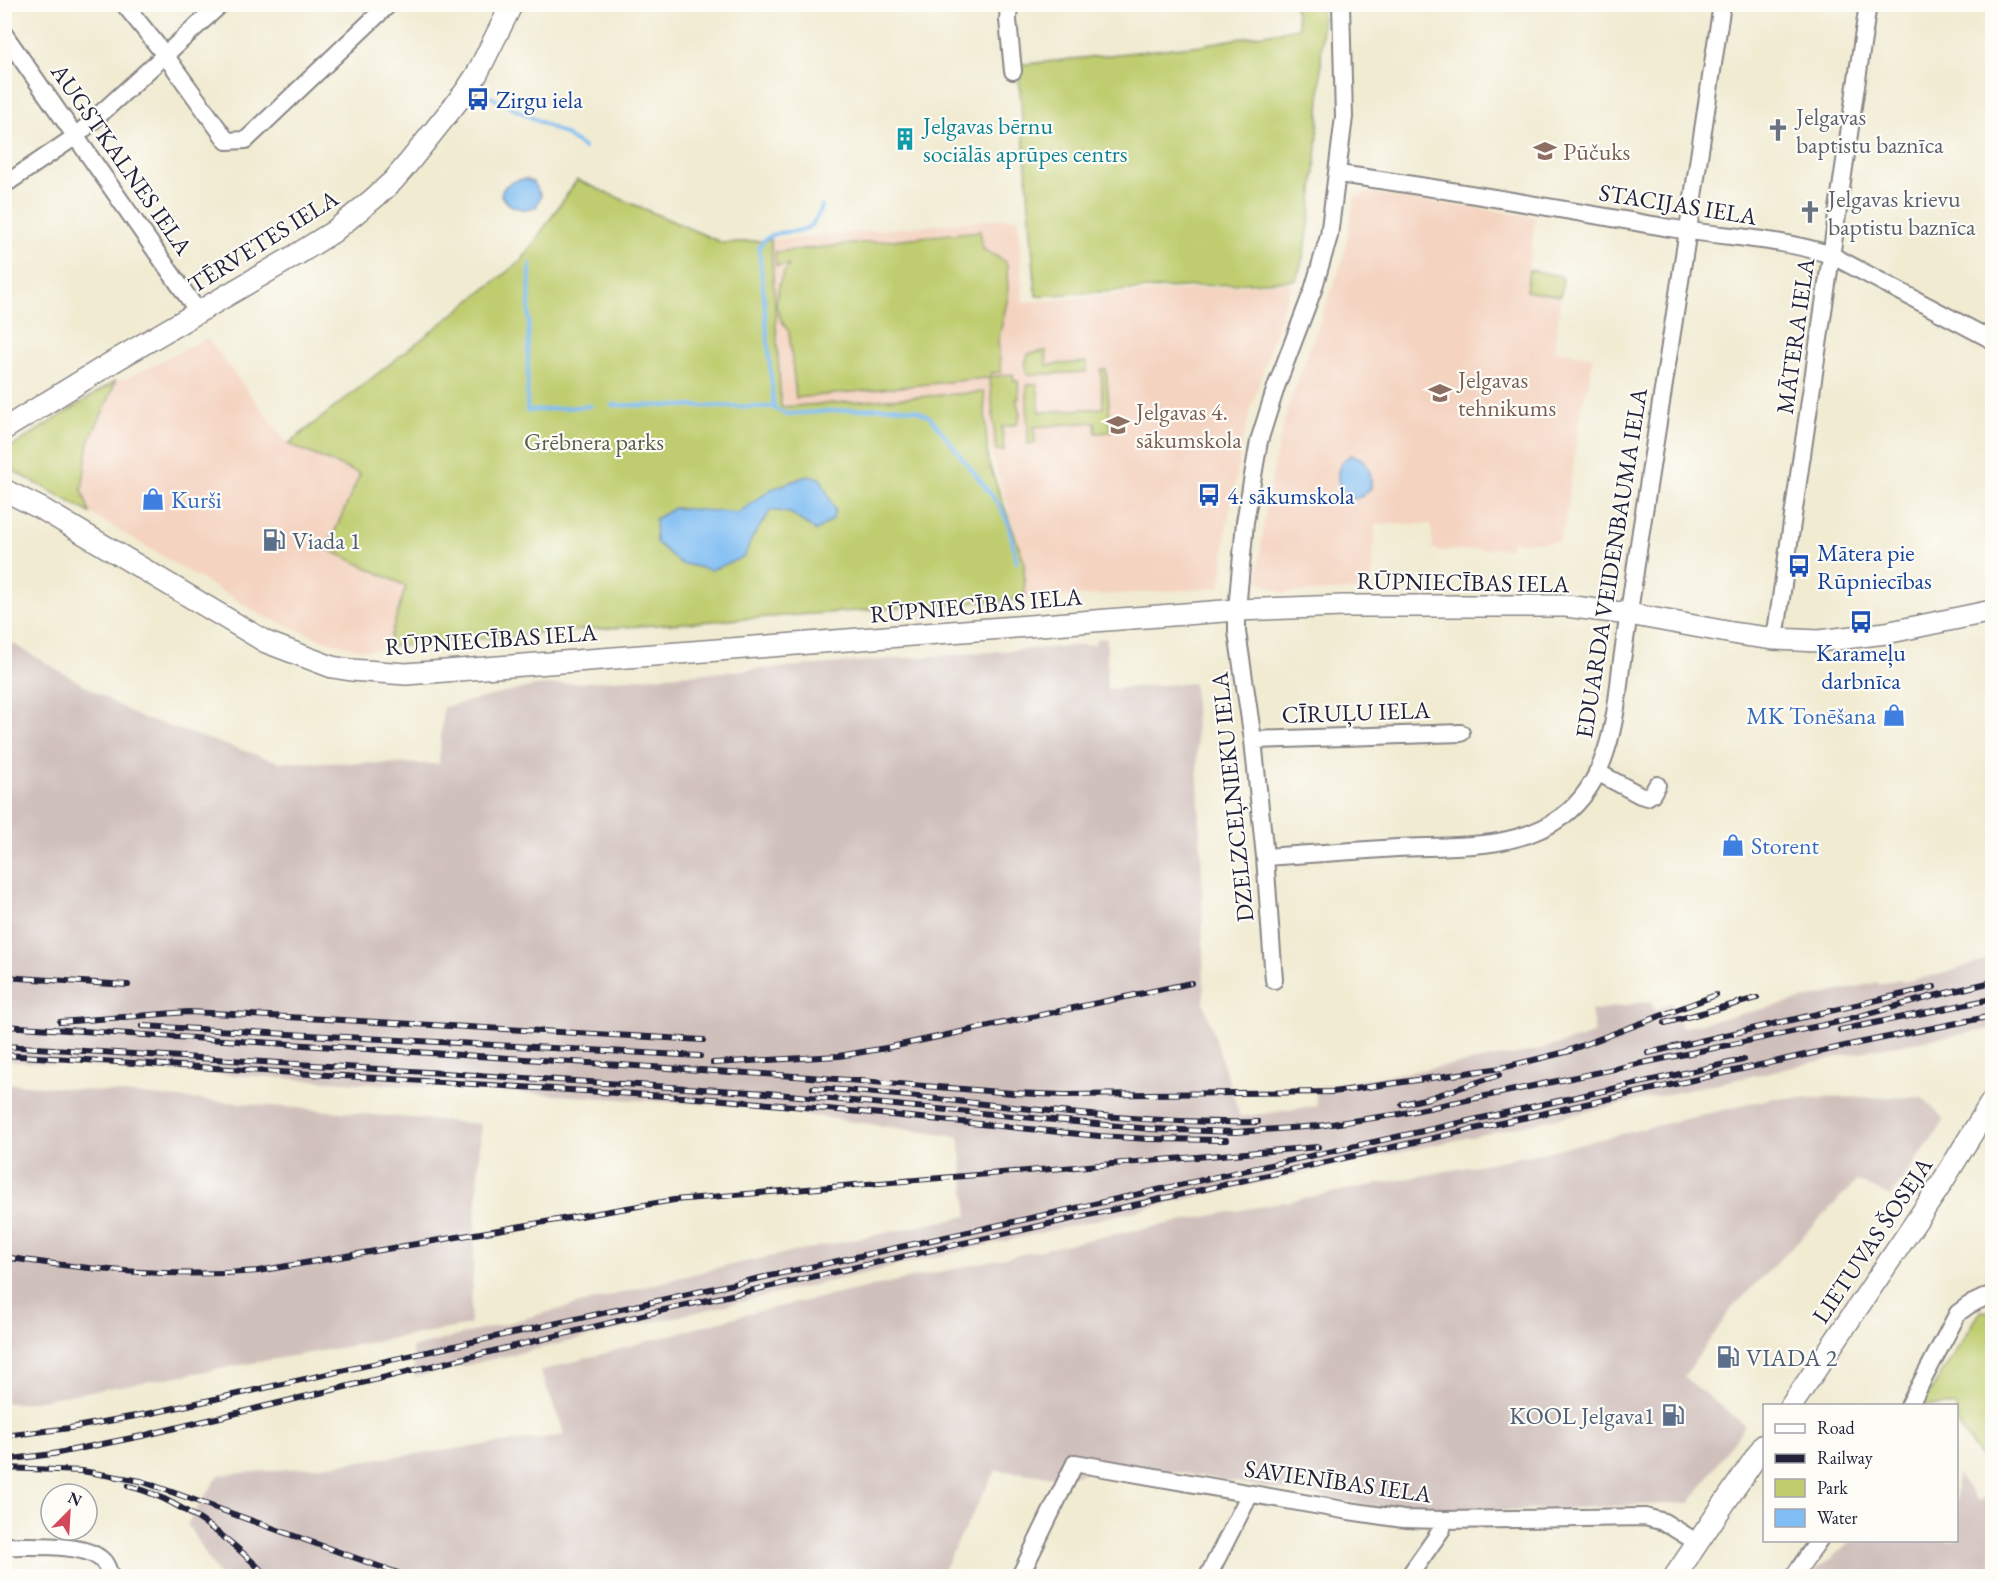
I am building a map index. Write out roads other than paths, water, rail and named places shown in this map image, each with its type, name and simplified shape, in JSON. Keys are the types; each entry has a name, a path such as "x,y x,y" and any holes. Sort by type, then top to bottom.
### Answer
{"main road":[{"name":"TĒRVETES IELA","path":"4,429 333,232 393,181 465,92 477,74 512,4"},
{"name":"RŪPNIECĪBAS IELA","path":"4,490 44,510 266,642 332,667 406,674 1237,610 1344,606 1566,606 1629,614 1775,639 1820,641 1886,633 1992,611"},
{"name":"LIETUVAS ŠOSEJA","path":"1792,1404 1948,1173 1992,1101"},
{"path":"1675,1576 1763,1446"}],"street":[{"path":"124,4 165,55 227,141 246,140 389,4"},
{"path":"4,185 76,136 220,4"},
{"path":"1009,4 1012,71"},
{"name":"DZELZCEĻNIEKU IELA","path":"1274,980 1265,857 1253,740 1237,632 1237,610 1244,532 1259,441 1276,387 1313,290 1329,236 1344,117 1341,4"},
{"name":"EDUARDA VEIDENBAUMA IELA","path":"1265,857 1398,848 1459,847 1515,839 1540,830 1568,812 1586,793 1606,752 1614,723 1722,4"},
{"name":"MĀTERA IELA","path":"1775,639 1868,4"},
{"name":"AUGSTKALNES IELA","path":"4,34 198,313"},
{"name":"STACIJAS IELA","path":"1338,174 1689,231 1802,246 1831,255 1992,340"},
{"name":"CĪRUĻU IELA","path":"1253,740 1461,733"},
{"path":"1597,772 1647,797 1652,794 1657,785"},
{"path":"1910,1404 1958,1313 1992,1294"},
{"name":"SAVIENĪBAS IELA","path":"1020,1576 1075,1463 1376,1515 1443,1520 1645,1517 1664,1522 1698,1543"},
{"path":"1208,1576 1250,1494"},
{"path":"1409,1576 1442,1529 1443,1520"},
{"path":"1794,1576 1818,1542"},
{"path":"4,1546 65,1548 84,1551 101,1558 110,1576"}],"water":[{"path":"526,179 533,182 541,196 536,207 521,209 511,205 501,195 510,183"},
{"path":"1350,455 1365,462 1370,471 1371,482 1371,488 1361,497 1352,499 1342,490 1338,478 1340,466"},
{"path":"807,476 820,478 835,510 833,519 816,531 790,513 771,510 752,538 744,557 711,570 680,563 656,542 655,519 674,508 738,513 772,489"}],"waterway":[{"path":"491,97 566,135 584,148"},
{"path":"822,206 810,226 798,231 771,236 759,247 774,407 787,414 895,407 916,410 931,418 1000,506 1008,523 1017,562"},
{"path":"530,264 527,411 591,406"},
{"path":"612,405 774,407"}],"railway":[{"path":"4,977 128,985"},
{"path":"4,1046 767,1093 1150,1129 1236,1132 1318,1126 1400,1114 1838,1022 1992,982"},
{"path":"713,1063 839,1056 1191,983"},
{"path":"1648,1053 1934,987"},
{"path":"1562,1053 1716,995"},
{"path":"1665,1023 1757,998"},
{"path":"1840,1030 1992,999"},
{"path":"60,1022 188,1012 703,1040"},
{"path":"4,1460 53,1454 142,1436 655,1312 1854,1044 1992,1016"},
{"path":"4,1026 1065,1095 1333,1092 1501,1068 1570,1051"},
{"path":"142,1026 700,1056"},
{"path":"4,1055 713,1099 1099,1136 1226,1140"},
{"path":"4,1436 70,1428 152,1413 1743,1060"},
{"path":"1402,1104 1429,1098 1499,1075"},
{"path":"813,1088 1091,1115 1202,1122 1258,1122"},
{"path":"4,1257 131,1272 194,1274 258,1271 674,1200 1318,1147"},
{"path":"4,1468 82,1471 141,1481 406,1576"},
{"path":"128,1486 147,1492 185,1510 221,1535 267,1576"}],"place":[{"name":"Zirgu iela","path":"478,99"},
{"name":"Jelgavas baptistu baznīca","path":"1778,130"},
{"name":"Jelgavas bērnu sociālās aprūpes centrs","path":"905,139"},
{"name":"Pūčuks","path":"1545,151"},
{"name":"Jelgavas krievu baptistu baznīca","path":"1810,212"},
{"name":"Jelgavas tehnikums","path":"1440,393"},
{"name":"Jelgavas 4. sākumskola","path":"1118,425"},
{"name":"4. sākumskola","path":"1209,495"},
{"name":"Kurši","path":"153,499"},
{"name":"Viada 1","path":"274,540"},
{"name":"Mātera pie Rūpniecības","path":"1799,566"},
{"name":"Karameļu darbnīca","path":"1861,622"},
{"name":"MK Tonēšana","path":"1894,715"},
{"name":"Storent","path":"1733,845"},
{"name":"VIADA 2","path":"1728,1357"},
{"name":"KOOL Jelgava1","path":"1673,1415"}],"park label":[{"name":"Grēbnera parks","path":"594,441"}]}
